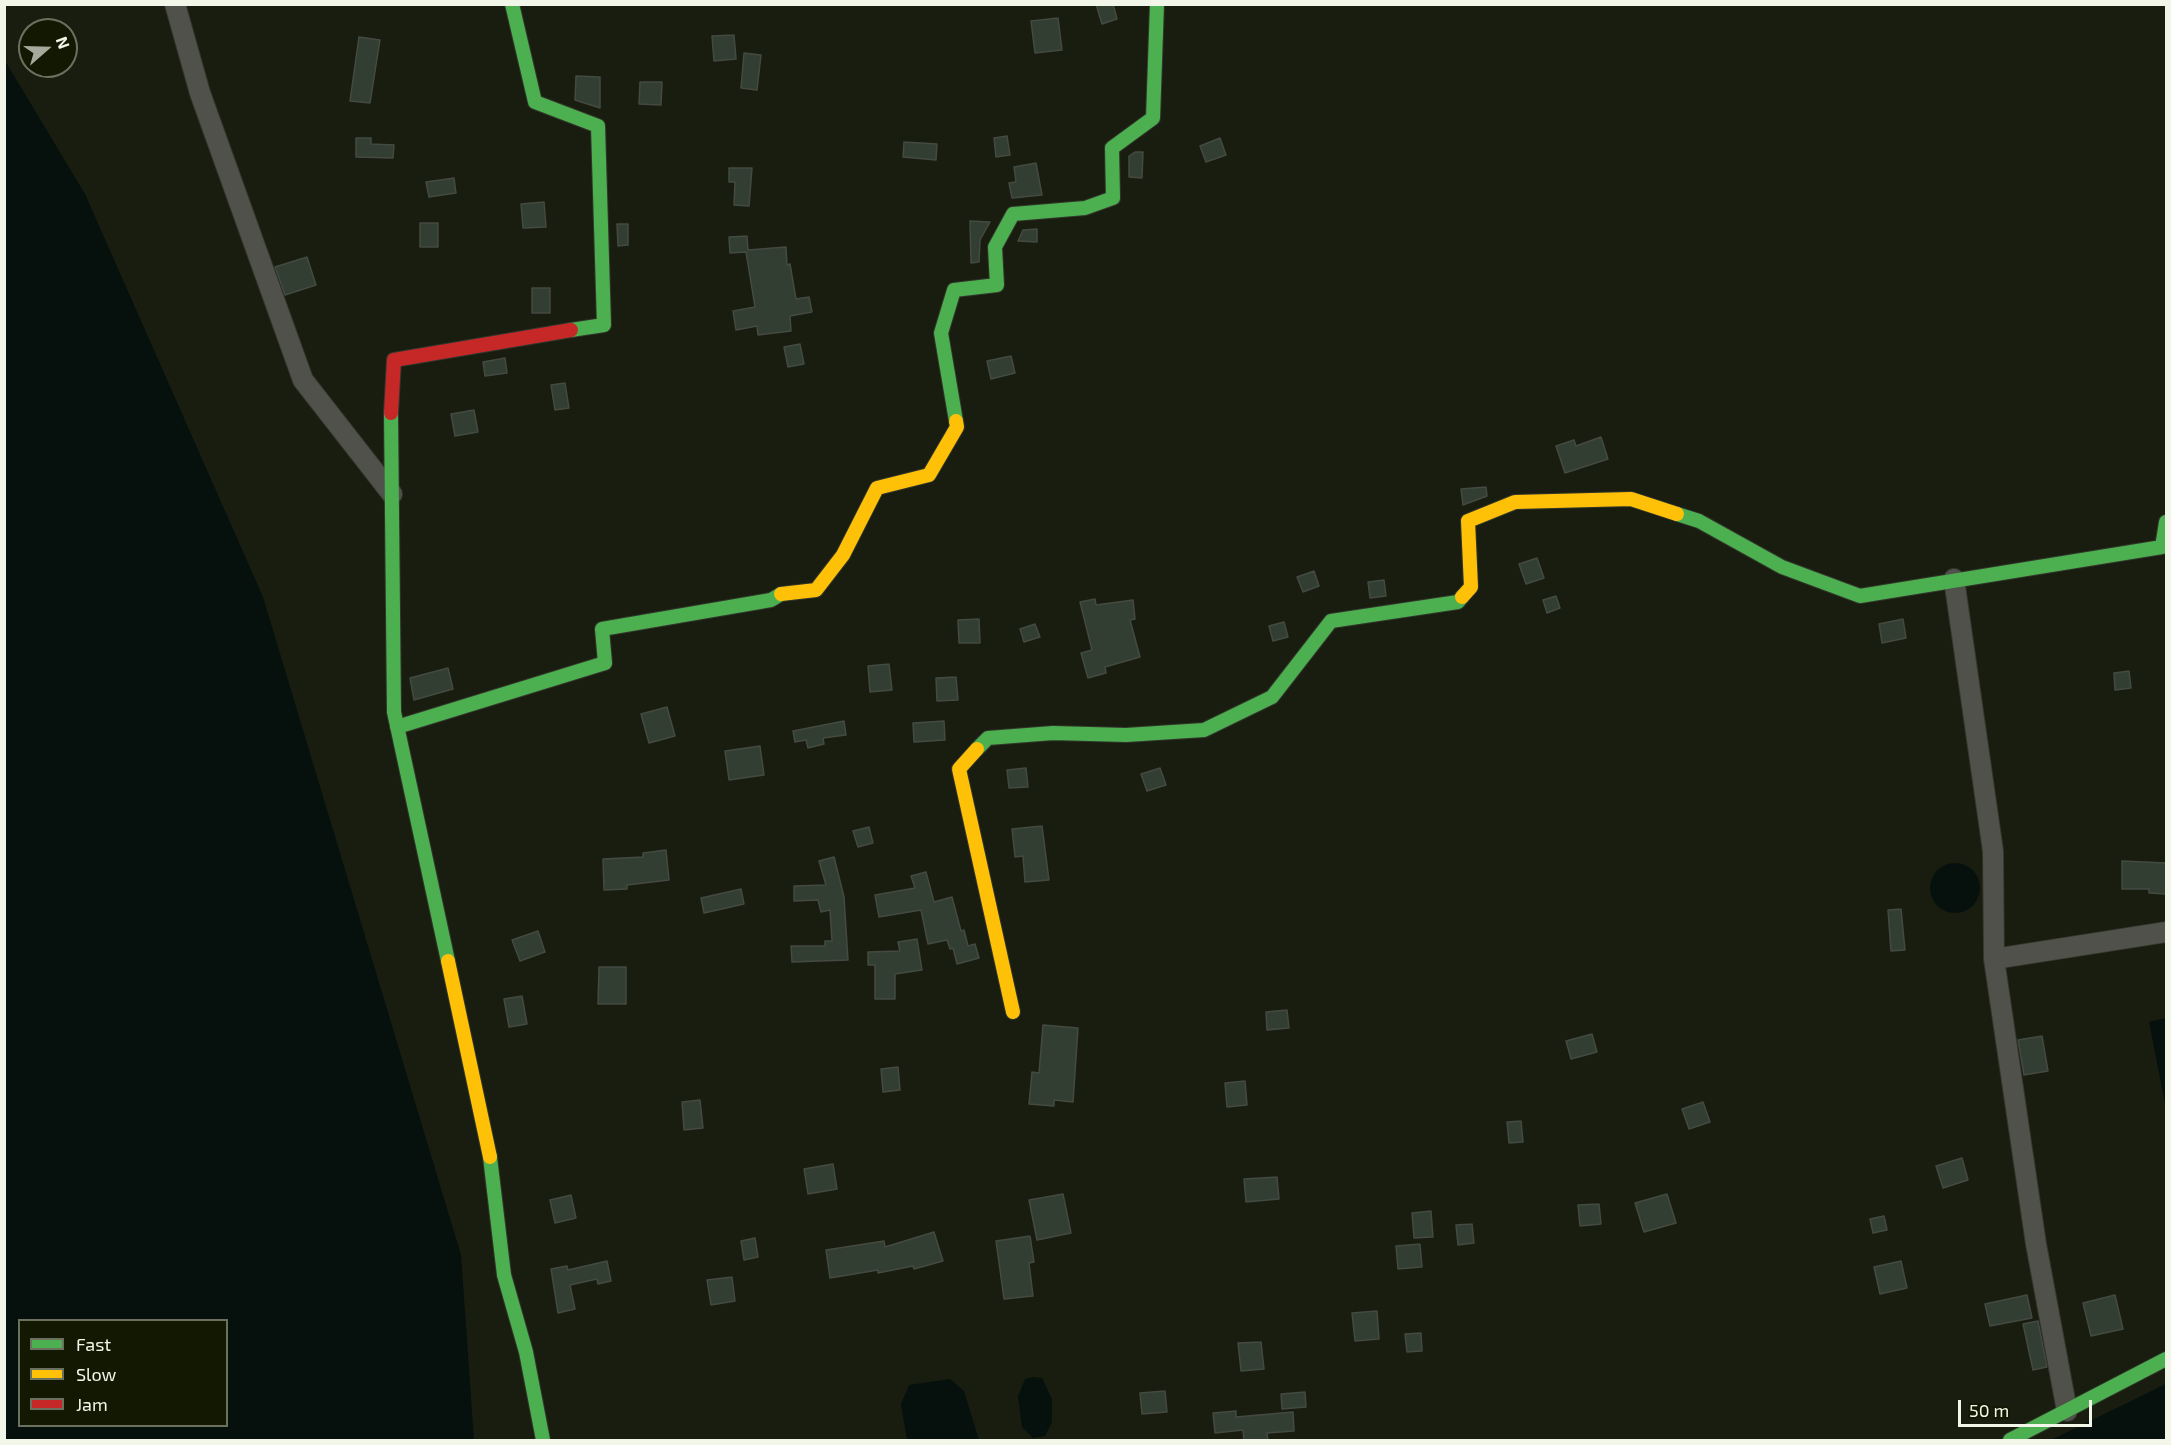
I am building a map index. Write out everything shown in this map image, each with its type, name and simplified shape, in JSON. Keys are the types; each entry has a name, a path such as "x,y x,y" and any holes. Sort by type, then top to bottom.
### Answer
{"main road":[{"path":"512,4 535,102 598,126 604,325 394,360 392,494 394,711 483,1119 495,1186 504,1275 526,1352 543,1440"},
{"path":"397,727 605,663 602,629 771,600 781,594 816,590 843,555 877,488 929,476 957,427 941,333 954,290 997,285 995,247 1013,214 1085,208 1113,198 1112,148 1153,118 1157,4"},
{"path":"1013,1012 959,769 988,738 1053,733 1126,735 1204,730 1272,697 1331,621 1458,602 1471,587 1468,522 1515,502 1631,499 1699,521 1782,567 1860,596 2162,547 2166,522"},
{"path":"2010,1440 2166,1359"}],"street":[{"path":"175,4 200,93 303,380 392,494"},
{"path":"1954,579 1993,851 1994,959 2036,1244 2067,1411"},
{"path":"1994,959 2166,932"}],"shaded area":[{"path":"4,59 85,194 263,597 461,1255 474,1440 5,1440"},
{"path":"1955,863 1973,870 1980,888 1973,906 1955,913 1937,906 1930,888 1937,870"},
{"path":"2166,1018 2166,1103 2165,1103 2149,1022"},
{"path":"1042,1378 1052,1399 1052,1422 1045,1436 1033,1438 1022,1427 1018,1396 1025,1379"},
{"path":"950,1379 964,1391 979,1440 907,1440 901,1404 909,1385"},
{"path":"2166,1384 2166,1440 2051,1440"}],"building":[{"path":"1096,4 1113,4 1117,19 1102,24"},
{"path":"1058,18 1062,50 1035,53 1031,21"},
{"path":"734,35 736,59 714,61 712,36"},
{"path":"359,37 380,40 370,103 350,101"},
{"path":"744,53 761,55 757,90 741,88"},
{"path":"576,76 600,77 600,108 575,100"},
{"path":"640,82 662,82 661,105 639,104"},
{"path":"1007,136 1010,155 996,157 994,138"},
{"path":"356,138 371,138 371,144 394,145 393,158 356,157"},
{"path":"1220,138 1226,155 1206,162 1200,146"},
{"path":"904,142 937,144 936,160 903,157"},
{"path":"1135,152 1143,152 1142,178 1129,177 1129,156"},
{"path":"1036,163 1042,195 1012,198 1009,183 1016,182 1014,167"},
{"path":"729,168 752,168 749,206 734,205 735,182 729,182"},
{"path":"454,178 456,193 429,197 426,182"},
{"path":"544,202 546,227 523,228 521,204"},
{"path":"970,221 990,222 980,240 979,262 971,263"},
{"path":"420,223 438,223 438,247 420,247"},
{"path":"617,224 628,224 628,245 618,246"},
{"path":"1037,229 1037,242 1018,241 1023,230"},
{"path":"747,236 748,250 786,247 787,265 790,264 796,299 809,297 812,312 790,316 791,331 758,335 757,326 736,330 733,311 755,307 746,252 730,253 729,237"},
{"path":"307,257 316,285 285,295 275,267"},
{"path":"532,288 550,288 550,313 532,313"},
{"path":"800,344 804,364 788,367 784,347"},
{"path":"1011,356 1015,373 991,379 987,361"},
{"path":"505,358 507,373 485,376 483,362"},
{"path":"565,383 569,408 555,410 551,385"},
{"path":"474,410 478,432 455,436 451,414"},
{"path":"1601,437 1608,459 1565,473 1556,446 1574,440 1576,446"},
{"path":"1486,487 1487,496 1463,505 1461,489"},
{"path":"1537,558 1544,578 1526,584 1519,564"},
{"path":"1314,571 1319,586 1303,592 1297,577"},
{"path":"1384,580 1386,596 1370,598 1368,582"},
{"path":"1556,596 1560,608 1547,613 1543,600"},
{"path":"1095,599 1096,605 1133,600 1135,619 1130,620 1140,657 1105,667 1106,673 1088,678 1081,653 1092,650 1080,602"},
{"path":"979,619 980,643 959,643 958,620"},
{"path":"1903,619 1906,638 1882,643 1879,624"},
{"path":"1284,622 1288,637 1273,641 1269,626"},
{"path":"1035,624 1040,637 1024,642 1020,629"},
{"path":"889,664 892,690 870,692 868,666"},
{"path":"448,668 453,689 414,700 410,678"},
{"path":"2129,671 2131,688 2115,690 2114,673"},
{"path":"956,677 958,700 937,701 936,678"},
{"path":"667,707 675,736 649,743 641,714"},
{"path":"844,721 846,735 823,738 824,744 808,748 806,740 795,742 793,731"},
{"path":"944,721 945,740 914,742 913,723"},
{"path":"760,746 764,775 729,780 725,751"},
{"path":"1026,768 1028,787 1009,788 1007,770"},
{"path":"1160,768 1166,785 1147,791 1141,774"},
{"path":"1042,826 1049,880 1025,882 1023,856 1015,857 1012,829"},
{"path":"869,827 873,843 858,847 853,831"},
{"path":"666,850 669,880 627,885 627,889 604,890 603,859 643,857 643,853"},
{"path":"834,857 844,897 848,960 792,962 791,946 825,946 825,941 832,941 830,910 821,912 818,900 794,901 794,886 826,885 819,861"},
{"path":"2122,861 2166,863 2166,894 2149,893 2149,889 2122,889"},
{"path":"926,872 934,902 952,897 961,931 964,930 968,946 975,944 979,958 957,964 953,948 950,949 947,940 928,944 921,910 879,917 875,895 915,888 911,876"},
{"path":"741,889 744,904 704,913 701,898"},
{"path":"1901,909 1905,950 1891,951 1888,910"},
{"path":"538,931 545,952 520,961 512,940"},
{"path":"917,939 922,970 895,974 895,999 875,999 875,965 868,965 868,952 900,951 898,942"},
{"path":"599,967 626,967 626,1004 598,1004"},
{"path":"522,996 527,1024 509,1027 504,999"},
{"path":"1287,1010 1289,1028 1267,1030 1266,1012"},
{"path":"1043,1025 1078,1028 1073,1102 1054,1100 1054,1106 1029,1104 1032,1072 1039,1073"},
{"path":"1592,1034 1597,1052 1571,1059 1566,1041"},
{"path":"2042,1036 2048,1071 2024,1075 2018,1040"},
{"path":"898,1067 900,1090 883,1092 881,1069"},
{"path":"1245,1081 1247,1105 1227,1107 1225,1083"},
{"path":"700,1100 703,1128 684,1130 682,1102"},
{"path":"1703,1102 1710,1122 1689,1129 1682,1109"},
{"path":"1521,1121 1523,1142 1509,1143 1507,1122"},
{"path":"1962,1158 1968,1180 1943,1188 1936,1166"},
{"path":"833,1164 837,1189 808,1194 804,1169"},
{"path":"1277,1177 1279,1199 1246,1202 1244,1179"},
{"path":"1063,1194 1071,1233 1037,1240 1029,1200"},
{"path":"1667,1194 1676,1223 1644,1232 1635,1203"},
{"path":"571,1195 576,1218 555,1223 550,1200"},
{"path":"1599,1204 1601,1224 1580,1226 1578,1205"},
{"path":"1431,1211 1433,1237 1414,1238 1412,1213"},
{"path":"1884,1216 1887,1230 1873,1233 1870,1219"},
{"path":"1472,1224 1474,1243 1458,1245 1456,1225"},
{"path":"934,1232 943,1261 914,1269 913,1266 878,1273 878,1270 830,1278 826,1250 884,1241 885,1247"},
{"path":"1030,1236 1034,1262 1029,1263 1033,1296 1004,1299 996,1241"},
{"path":"755,1238 758,1257 744,1260 741,1241"},
{"path":"1420,1244 1422,1267 1398,1269 1396,1246"},
{"path":"607,1261 611,1281 598,1284 597,1279 570,1285 575,1309 558,1313 551,1269 567,1266 568,1270"},
{"path":"1901,1261 1907,1288 1880,1294 1874,1267"},
{"path":"732,1277 735,1301 711,1305 707,1280"},
{"path":"2027,1295 2032,1318 1990,1326 1985,1304"},
{"path":"2115,1295 2123,1329 2091,1336 2083,1303"},
{"path":"1377,1311 1379,1339 1355,1341 1352,1313"},
{"path":"2038,1321 2047,1367 2033,1370 2023,1324"},
{"path":"1421,1333 1422,1351 1407,1352 1405,1334"},
{"path":"1261,1342 1264,1369 1241,1371 1238,1343"},
{"path":"1165,1391 1167,1412 1142,1414 1140,1393"},
{"path":"1305,1392 1306,1407 1282,1409 1281,1394"},
{"path":"1236,1411 1236,1417 1293,1412 1294,1431 1267,1433 1268,1440 1244,1440 1243,1430 1215,1433 1213,1413"}],"traffic: fast":[{"path":"512,4 535,102 598,126 604,325 571,330"},
{"path":"956,421 941,333 954,290 997,285 995,247 1013,214 1085,208 1113,198 1112,148 1153,118 1157,4"},
{"path":"391,413 394,712 448,961"},
{"path":"1677,514 1699,521 1782,567 1860,596 2162,547 2166,522"},
{"path":"397,727 605,663 602,629 771,600 781,594"},
{"path":"977,749 988,738 1053,733 1126,735 1204,730 1272,697 1331,621 1458,602 1462,597"},
{"path":"490,1157 504,1275 526,1352 543,1440"},
{"path":"2010,1440 2166,1359"}],"traffic: slow":[{"path":"781,594 816,590 843,555 877,488 929,475 957,427 956,421"},
{"path":"1462,597 1471,587 1468,521 1515,502 1631,499 1677,514"},
{"path":"977,749 959,769 1013,1012"},
{"path":"448,961 490,1157"}],"traffic: jam":[{"path":"391,413 394,360 571,330"}]}
